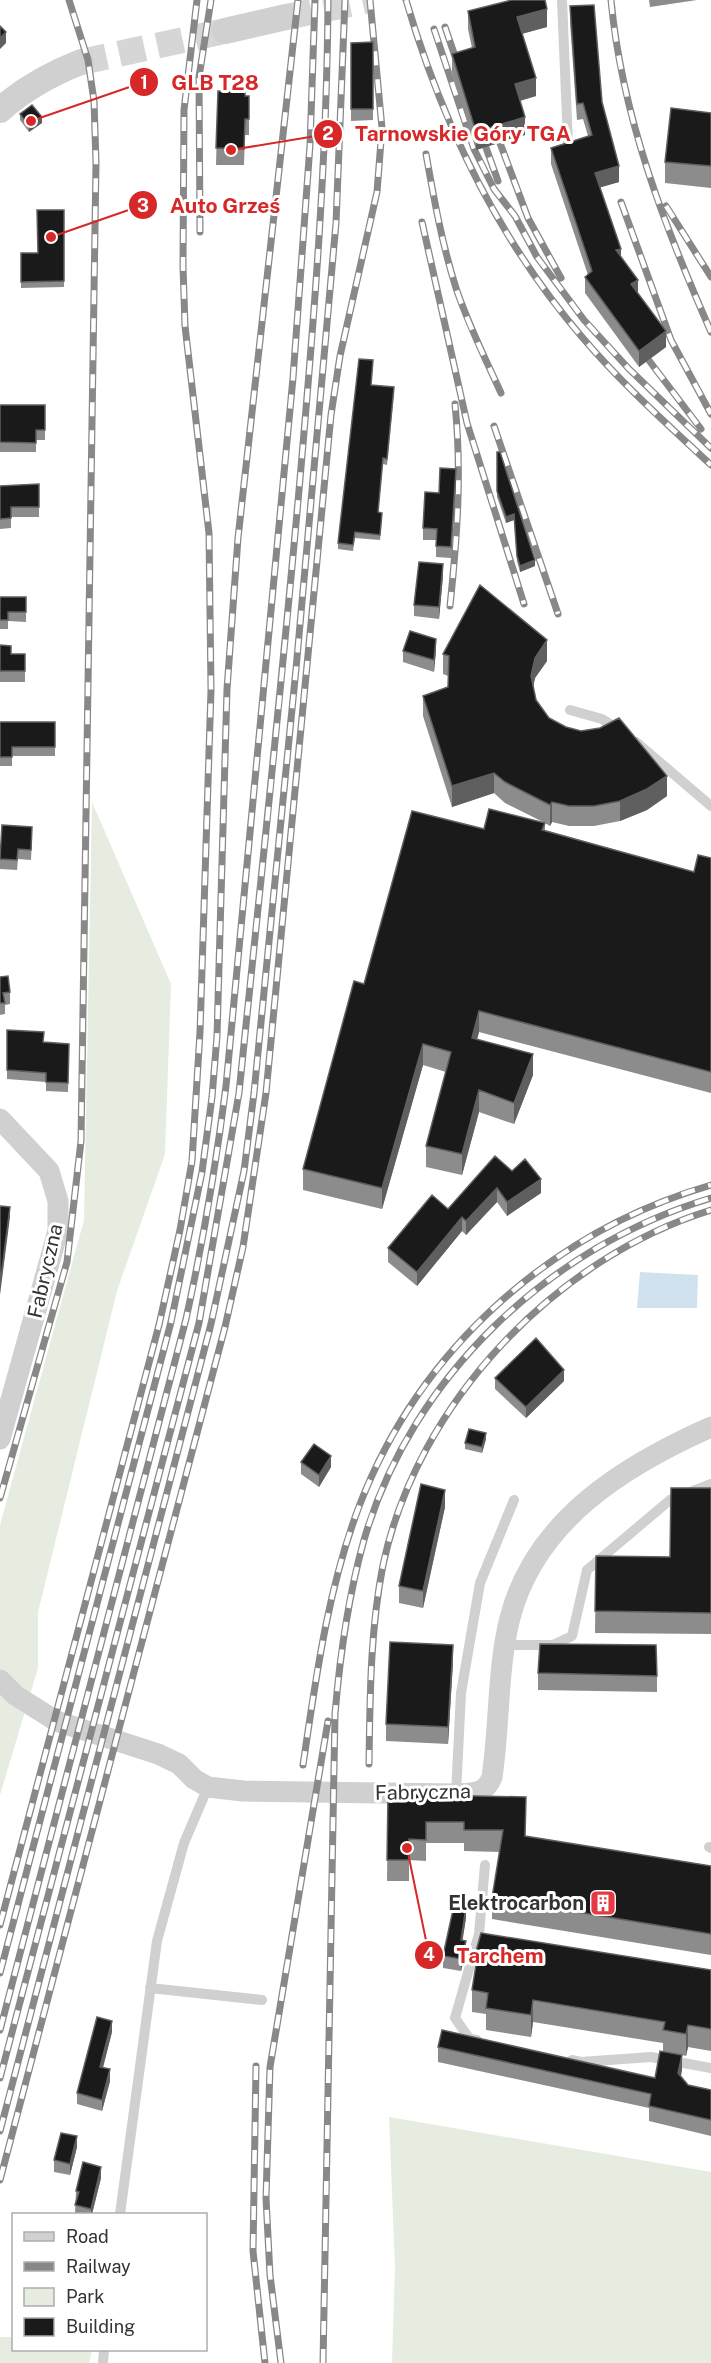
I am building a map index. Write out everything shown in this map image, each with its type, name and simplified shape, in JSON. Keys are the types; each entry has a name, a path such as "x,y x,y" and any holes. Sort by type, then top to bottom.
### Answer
{"street":[{"path":"225,31 286,17"},
{"path":"0,110 24,90 49,74 81,62"},
{"name":"Fabryczna","path":"0,1119 49,1171 58,1201 58,1231 0,1438"},
{"name":"Fabryczna","path":"208,1787 243,1791 456,1794 483,1790 492,1777 510,1618 523,1582 543,1548 567,1519 595,1492 639,1461 711,1427"},
{"path":"0,1680 34,1709 56,1721 158,1754 179,1764 194,1779 208,1787"}],"lane":[{"path":"562,0 568,143"},
{"path":"570,710 602,719 632,738 711,806"},
{"path":"506,1645 553,1645 572,1636 587,1570 670,1500 711,1484"},
{"path":"456,1794 461,1693 480,1583 514,1500"},
{"path":"120,2213 157,1941 184,1843 208,1787"},
{"path":"485,1865 479,1934 455,2018 469,2038 491,2043"},
{"path":"479,1934 490,1936"},
{"path":"150,1988 262,2000"},
{"path":"558,2057 581,2062 651,2057 711,2068"}],"green space":[{"path":"92,802 171,984 165,1154 117,1291 38,1612 38,1668 0,1795 0,1525 84,1220"},
{"path":"389,2117 711,2172 711,2363 392,2363 395,2266"},
{"path":"0,2337 12,2337 12,2351 92,2351 89,2363 0,2363"}],"water":[{"path":"640,1272 698,1275 697,1308 637,1308"}],"building":[{"path":"512,0 545,0 547,9 517,17 536,78 515,84 525,117 476,132 452,54 475,47 468,11"},
{"path":"594,5 602,102 619,166 595,173 621,249 616,250 638,280 631,284 666,331 639,351 585,277 592,271 551,148 592,135 583,103 577,104 570,6"},
{"path":"0,26 6,32 0,38"},
{"path":"373,42 373,109 351,109 351,43"},
{"path":"218,91 245,92 245,96 249,96 249,119 245,119 244,149 216,148"},
{"path":"32,105 42,117 29,126 20,114"},
{"path":"671,108 711,113 711,166 665,162"},
{"path":"37,210 64,210 64,281 21,282 21,253 38,253"},
{"path":"359,359 373,360 371,385 394,387 387,459 383,458 378,512 382,513 380,535 355,532 353,545 338,543"},
{"path":"0,405 45,405 45,430 36,430 36,443 0,442"},
{"path":"497,452 500,452 535,560 520,566 517,556 514,514 506,517 497,491"},
{"path":"440,468 456,469 451,547 436,546 437,529 423,528 425,492 439,493"},
{"path":"39,484 39,507 11,507 11,518 0,519 0,486"},
{"path":"419,562 443,564 439,607 414,605"},
{"path":"480,585 547,640 535,658 531,676 536,700 549,718 566,727 581,731 600,728 619,718 667,776 647,789 620,801 594,806 569,806 552,802 550,805 505,782 494,773 452,786 423,696 448,687 449,656 443,654"},
{"path":"0,597 26,597 26,612 8,612 8,620 0,620"},
{"path":"410,631 436,639 434,660 403,651"},
{"path":"0,645 11,646 11,654 25,654 25,671 0,671"},
{"path":"0,722 55,722 55,747 12,747 12,757 0,757"},
{"path":"489,809 545,823 542,830 694,872 698,855 711,858 711,1072 479,1011 472,1038 533,1054 514,1103 479,1090 462,1154 426,1146 451,1052 423,1044 382,1188 303,1169 354,981 364,984 412,811 484,829"},
{"path":"2,825 32,827 31,850 18,849 17,860 0,859"},
{"path":"8,976 10,992 3,993 5,1003 0,1003 0,977"},
{"path":"7,1030 44,1032 43,1042 69,1044 68,1083 46,1082 46,1073 7,1070"},
{"path":"495,1156 512,1171 525,1159 541,1179 507,1202 497,1188 466,1221 462,1217 417,1272 388,1248 432,1195 448,1209"},
{"path":"0,1206 10,1207 0,1285"},
{"path":"536,1338 564,1370 526,1407 495,1378"},
{"path":"469,1429 486,1433 482,1447 465,1443"},
{"path":"314,1444 331,1456 319,1475 301,1462"},
{"path":"421,1484 445,1490 423,1591 399,1586"},
{"path":"671,1488 711,1488 711,1613 595,1611 596,1556 670,1557"},
{"path":"390,1642 453,1645 448,1727 386,1724"},
{"path":"540,1644 656,1645 657,1676 538,1673"},
{"path":"388,1794 526,1797 525,1836 711,1866 711,1934 492,1898 503,1830 464,1830 464,1822 426,1822 426,1840 409,1839 409,1860 387,1860"},
{"path":"454,1905 466,1907 461,1940 466,1941 461,1959 443,1956"},
{"path":"481,1933 711,1970 711,2029 688,2025 686,2034 663,2030 665,2022 533,2000 531,2015 486,2008 488,1993 472,1990 478,1952 476,1951"},
{"path":"97,2017 112,2021 100,2067 110,2069 102,2100 77,2093"},
{"path":"442,2030 655,2078 660,2051 682,2055 678,2073 688,2085 711,2090 711,2120 649,2106 651,2094 438,2047"},
{"path":"61,2133 77,2136 70,2164 54,2160"},
{"path":"83,2162 101,2167 91,2209 75,2205"}],"tunnel":[{"path":"286,17 369,0"},
{"path":"81,62 225,31"}],"railway":[{"path":"0,1498 67,1262 81,1141 96,163 94,101 88,60 69,0"},
{"path":"0,1925 159,1325 180,1230 192,1161 200,1032 211,690 209,533 185,326 183,266 184,110 197,0"},
{"path":"200,232 199,77 211,0"},
{"path":"0,1973 171,1322 202,1172 217,1036 227,689 238,538 298,0"},
{"path":"0,2030 186,1319 213,1174 226,1086 293,378 310,145 315,0"},
{"path":"0,2078 199,1323 239,1093 286,633 310,359 319,240 328,0"},
{"path":"0,2131 211,1324 244,1171 254,1093 296,669 336,223 345,0"},
{"path":"0,2180 225,1327 243,1247 266,1093 331,415 340,356 377,192 382,128 370,0"},
{"path":"406,0 420,46 455,135 499,220 524,260 582,337 612,371 711,465"},
{"path":"611,0 625,86 635,128 662,211 711,332"},
{"path":"445,27 459,68"},
{"path":"434,29 474,149 494,189 515,216 537,257 584,320 629,369 711,448"},
{"path":"494,127 528,218 561,278"},
{"path":"480,131 498,181"},
{"path":"426,154 442,238 456,288 471,328 501,393"},
{"path":"621,202 671,340 711,414"},
{"path":"666,206 711,277"},
{"path":"422,222 467,423 524,604"},
{"path":"638,346 701,429"},
{"path":"450,606 458,505 455,404"},
{"path":"494,426 558,614"},
{"path":"303,1765 324,1633 339,1567 360,1504 386,1448 418,1395 456,1347 498,1304 546,1265 598,1232 653,1206 711,1185"},
{"path":"323,2363 335,1714 345,1626 364,1540 386,1480 415,1425 452,1373 495,1326 543,1284 595,1249 652,1220 711,1198"},
{"path":"369,1764 373,1640 383,1565 400,1505 427,1448 461,1395 501,1345 548,1301 599,1263 654,1232 711,1210"},
{"path":"281,2363 270,2275 266,2198 270,2067 328,1721"},
{"path":"256,2066 253,2251 265,2363"}],"place":[{"name":"GLB T28","path":"31,121"},
{"name":"Tarnowskie Góry TGA","path":"231,150"},
{"name":"Auto Grześ","path":"51,237"},
{"name":"Tarchem","path":"407,1848"},
{"name":"Elektrocarbon","path":"603,1903"}]}
